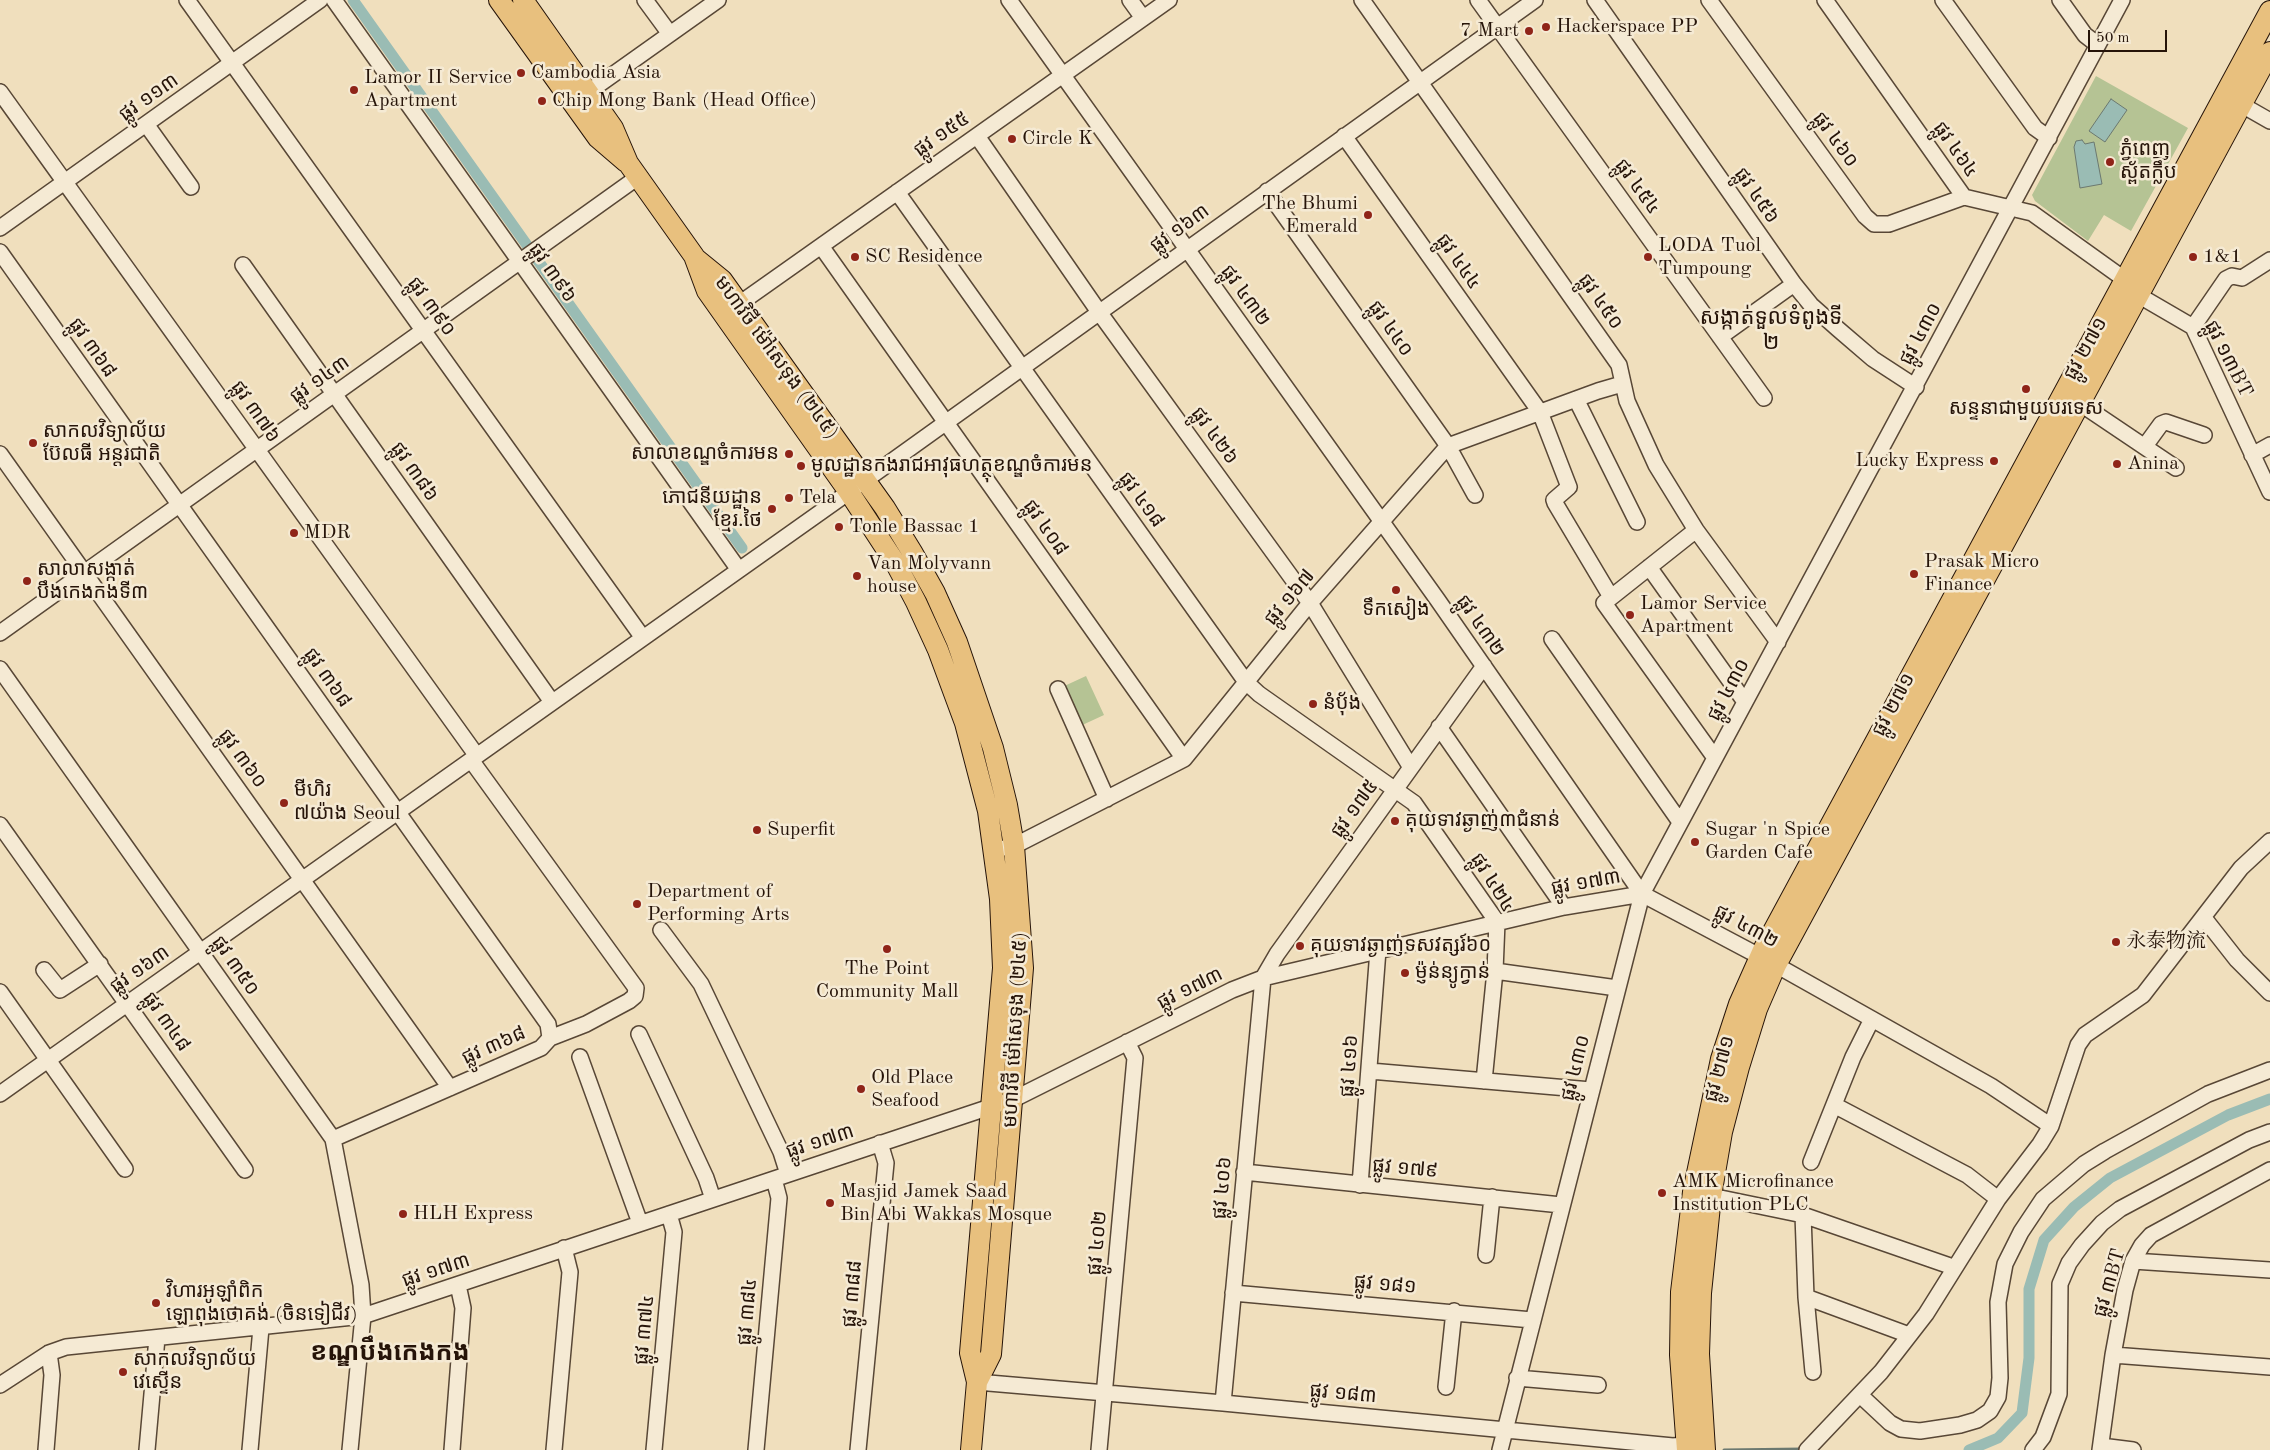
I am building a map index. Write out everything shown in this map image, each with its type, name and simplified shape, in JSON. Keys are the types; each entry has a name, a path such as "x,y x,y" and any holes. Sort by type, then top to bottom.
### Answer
{"main road":[{"name":"មហាវិថី ម៉ៅសេទុង (២៤៥)","path":"499,0 580,98"},
{"name":"មហាវិថី ម៉ៅសេទុង (២៤៥)","path":"523,0 580,98 598,138 633,170 694,256 722,280 857,486 916,602 938,650 965,722 988,811 1000,899 1003,968 970,1352 977,1382 971,1450"},
{"name":"ផ្លូវ ២៧១","path":"1696,1447 1700,1400 1700,1302 1710,1196 1722,1132 1757,1009 1768,961 2063,392 2270,11"},
{"name":"ផ្លូវ ២៧១","path":"1696,1447 1681,1364 1681,1301 1693,1192 1721,1059 1739,1004 1768,961 2080,404 2270,52"},
{"name":"មហាវិថី ម៉ៅសេទុង (២៤៥)","path":"694,256 707,291 857,486 908,545 934,592 957,642 984,717 1007,805 1014,846 1023,968 1014,1099 991,1354 977,1382"},
{"path":"916,602 934,592"},
{"path":"982,1216 1003,1218"}],"street":[{"name":"ផ្លូវ ៣៩០","path":"187,0 643,638"},
{"name":"ផ្លូវ ១១៣","path":"0,228 320,0"},
{"name":"ផ្លូវ ៣៩៦","path":"334,0 529,255 739,570"},
{"path":"645,0 670,34"},
{"path":"580,98 718,0"},
{"name":"ផ្លូវ ៤៣២","path":"1009,0 1383,523 1642,894 1768,961 1991,1086 2051,1126"},
{"path":"1130,0 1143,18"},
{"name":"ផ្លូវ ១៥៥","path":"739,304 1169,0"},
{"name":"ផ្លូវ ៤៥០","path":"1362,0 1620,365 1622,384 1640,432 1656,465 1696,530 1778,642"},
{"name":"ផ្លូវ ៤៥៤","path":"1478,0 1764,398"},
{"name":"ផ្លូវ ១៦៣","path":"0,1094 857,486 1535,0"},
{"name":"ផ្លូវ ៤៥៦","path":"1595,0 1794,284 1811,305 1873,359 1916,387"},
{"name":"ផ្លូវ ៤៦០","path":"1709,0 1865,216 1874,224 1889,224 1964,197"},
{"name":"ផ្លូវ ៤៦៤","path":"1825,0 1964,197 1995,205 2011,206 2032,213 2124,279"},
{"path":"1943,0 2035,128 2049,138"},
{"path":"2060,0 2085,35 2098,45"},
{"name":"ផ្លូវ ៤៣០","path":"1500,1450 1642,894 1916,387 2122,0"},
{"name":"ផ្លូវ ៣៧៦","path":"0,92 66,181 257,449 636,988 635,996 629,1001 586,1024 550,1038"},
{"path":"2242,105 2270,121"},
{"path":"146,124 191,187"},
{"name":"ផ្លូវ ៤២៦","path":"977,136 1099,312 1310,603 1410,766"},
{"name":"ផ្លូវ ៤៤៤","path":"1344,136 1540,412 1568,487 1554,500 1555,503 1608,600"},
{"name":"ផ្លូវ ១៤៣","path":"0,632 529,255 633,170"},
{"name":"ផ្លូវ ៤៤០","path":"1267,191 1448,446 1475,495"},
{"name":"ផ្លូវ ៤១៨","path":"897,192 1246,682 1259,694 1395,788"},
{"name":"ផ្លូវ ៤០៨","path":"821,246 1184,759"},
{"name":"ផ្លូវ ៣៦៨","path":"0,252 548,1024 550,1038 541,1048 333,1139"},
{"path":"2193,327 2226,279 2232,276 2242,278 2270,260"},
{"name":"ផ្លូវ ៣៨៦","path":"243,265 552,702"},
{"path":"1720,337 1794,284"},
{"name":"ផ្លូវ ១៣BT","path":"2138,295 2193,327 2270,492"},
{"name":"ផ្លូវ ១៦៧","path":"994,850 1014,846 1184,759 1310,603 1383,523 1448,446 1622,384"},
{"path":"2063,392 2176,468"},
{"path":"1576,399 1637,522"},
{"path":"2145,446 2160,424 2166,422 2204,435"},
{"path":"2252,455 2270,445"},
{"name":"ផ្លូវ ៣៦០","path":"0,454 303,878 450,1088"},
{"path":"1696,530 1608,600 1714,758"},
{"path":"1649,567 1745,702"},
{"path":"1552,639 1680,822"},
{"name":"ផ្លូវ ១៧៥","path":"1262,978 1276,954 1484,666"},
{"name":"ផ្លូវ ៣៥០","path":"0,669 333,1139 360,1285 362,1316"},
{"path":"1058,689 1107,799"},
{"path":"1439,727 1564,906"},
{"name":"ផ្លូវ ៤២៤","path":"1395,788 1414,803 1497,922 1495,972 1484,1081"},
{"name":"ផ្លូវ ៣៤៨","path":"0,825 245,1170"},
{"path":"1809,1448 1882,1372 1926,1314 1953,1268 1998,1199 2040,1144 2051,1126 2075,1053 2085,1035 2143,995 2241,868 2270,841"},
{"name":"ផ្លូវ ១៧៣","path":"0,1385 49,1353 66,1347 362,1316 1014,1099 1232,990 1262,978 1564,906 1642,894"},
{"path":"2204,918 2237,960 2270,993"},
{"name":"ផ្លូវ ៣៨៤","path":"661,930 701,984 781,1152 781,1176 756,1450"},
{"name":"ផ្លូវ ៤១៦","path":"1360,1185 1378,950"},
{"path":"44,970 60,990 100,964"},
{"path":"1495,972 1617,988"},
{"name":"ផ្លូវ ៤០៦","path":"1223,1403 1262,978"},
{"path":"0,992 125,1169"},
{"path":"1812,1162 1853,1057 1872,1019"},
{"path":"639,1034 706,1178 713,1199"},
{"name":"ផ្លូវ ៤០២","path":"1099,1450 1135,1058 1127,1042"},
{"path":"580,1057 640,1223"},
{"path":"1860,1395 1895,1426 1901,1429 1920,1432 1977,1420 1990,1410 1998,1397 2000,1378 1998,1302 2005,1264 2021,1232 2043,1199 2084,1164 2105,1150 2208,1094 2270,1070"},
{"path":"1370,1071 1591,1090"},
{"path":"1834,1105 1967,1175 1998,1199"},
{"path":"2033,1450 2049,1424 2059,1394 2060,1284 2069,1263 2082,1245 2102,1223 2120,1208 2249,1140 2270,1132"},
{"name":"ផ្លូវ ៣៨៨","path":"858,1450 886,1163 880,1144"},
{"name":"ផ្លូវ ៣BT","path":"2100,1448 2113,1355 2133,1261 2142,1245 2151,1235 2270,1170"},
{"name":"ផ្លូវ ១៧៩","path":"1244,1172 1492,1197 1562,1206"},
{"path":"1710,1196 1803,1215 1953,1268"},
{"path":"1486,1255 1492,1197"},
{"name":"ផ្លូវ ៣៧៤","path":"654,1450 674,1232 669,1214"},
{"path":"1803,1215 1806,1297 1813,1372"},
{"path":"554,1450 570,1272 564,1248"},
{"path":"2133,1261 2270,1270"},
{"path":"452,1450 464,1308 458,1285"},
{"name":"ផ្លូវ ១៨១","path":"1233,1292 1454,1311 1532,1320"},
{"path":"1806,1297 1909,1335"},
{"path":"1446,1387 1454,1311"},
{"path":"350,1450 362,1316"},
{"path":"250,1450 261,1328"},
{"path":"147,1450 156,1338"},
{"path":"46,1450 52,1375 49,1353"},
{"path":"2113,1355 2270,1367"},
{"path":"1517,1378 1598,1385"},
{"name":"ផ្លូវ ១៨៣","path":"977,1382 1696,1447"},
{"path":"2100,1448 2134,1450"}],"green space":[{"name":"ភ្នំពេញ ស្ព័តក្លឹប","path":"2096,76 2188,128 2131,231 2104,215 2088,241 2035,201 2032,195"},
{"path":"1086,676 1104,715 1078,727 1060,688"}],"water":[{"path":"2111,99 2127,110 2105,142 2089,131"},
{"path":"2082,140 2085,144 2094,142 2102,184 2080,188 2074,147 2076,141"}],"waterway":[{"path":"353,0 742,548"},
{"path":"1969,1450 1998,1438 2022,1413 2029,1358 2029,1289 2044,1240 2074,1207 2110,1178 2228,1115 2270,1099"},
{"path":"1724,1450 1803,1449"}],"place":[{"name":"Hackerspace PP","path":"1546,27"},
{"name":"7 Mart","path":"1529,31"},
{"name":"Cambodia Asia","path":"521,73"},
{"name":"Lamor II Service Apartment","path":"354,90"},
{"name":"Chip Mong Bank (Head Office)","path":"542,101"},
{"name":"Circle K","path":"1012,139"},
{"name":"ភ្នំពេញ ស្ព័តក្លឹប","path":"2110,162"},
{"name":"The Bhumi Emerald","path":"1368,215"},
{"name":"SC Residence","path":"855,257"},
{"name":"LODA Tuol Tumpoung","path":"1648,257"},
{"name":"1&1","path":"2193,257"},
{"name":"សន្ទនាជាមួយបរទេស","path":"2026,389"},
{"name":"សាកលវិទ្យាល័យ ប៊ែលធី អន្តរជាតិ","path":"33,443"},
{"name":"សាលាខណ្ឌចំការមន","path":"789,454"},
{"name":"Lucky Express","path":"1994,461"},
{"name":"Anina","path":"2117,464"},
{"name":"មូលដ្ឋានកងរាជអាវុធហត្ថុខណ្ឌចំការមន","path":"801,466"},
{"name":"Tela","path":"789,498"},
{"name":"ភោជនីយដ្ឋាន ខ្មែរ.ថៃ","path":"772,509"},
{"name":"Tonle Bassac 1","path":"839,527"},
{"name":"MDR","path":"294,533"},
{"name":"Prasak Micro Finance","path":"1914,574"},
{"name":"Van Molyvann house","path":"857,576"},
{"name":"សាលាសង្កាត់ បឹងកេងកងទី៣","path":"27,581"},
{"name":"ទឹកសៀង","path":"1396,590"},
{"name":"Lamor Service Apartment","path":"1630,615"},
{"name":"នំប៉័ង","path":"1313,704"},
{"name":"មីហិរ ៧យ៉ាង Seoul","path":"284,803"},
{"name":"គុយទាវឆ្ងាញ់៣ជំនាន់","path":"1395,821"},
{"name":"Superfit","path":"757,830"},
{"name":"Sugar 'n Spice Garden Cafe","path":"1695,842"},
{"name":"Department of Performing Arts","path":"637,904"},
{"name":"永泰物流","path":"2116,942"},
{"name":"គុយទាវឆ្ងាញ់ទសវត្សរ៍៦០","path":"1300,946"},
{"name":"The Point Community Mall","path":"887,949"},
{"name":"ម្ញ៉ន់ន្យូក្វាន់","path":"1405,973"},
{"name":"Old Place Seafood","path":"861,1089"},
{"name":"AMK Microfinance Institution PLC","path":"1662,1193"},
{"name":"Masjid Jamek Saad Bin Abi Wakkas Mosque","path":"830,1203"},
{"name":"HLH Express","path":"403,1214"},
{"name":"វិហារអូឡាំពិក ឡោពុងថោគង់ (ចិនទៀជីវ)","path":"156,1303"},
{"name":"សាកលវិទ្យាល័យ វេស្ទើន","path":"123,1372"}],"district":[{"name":"សង្កាត់ទួលទំពូងទី ២","path":"1771,330"},
{"name":"ខណ្ឌបឹងកេងកង","path":"390,1353"}]}
